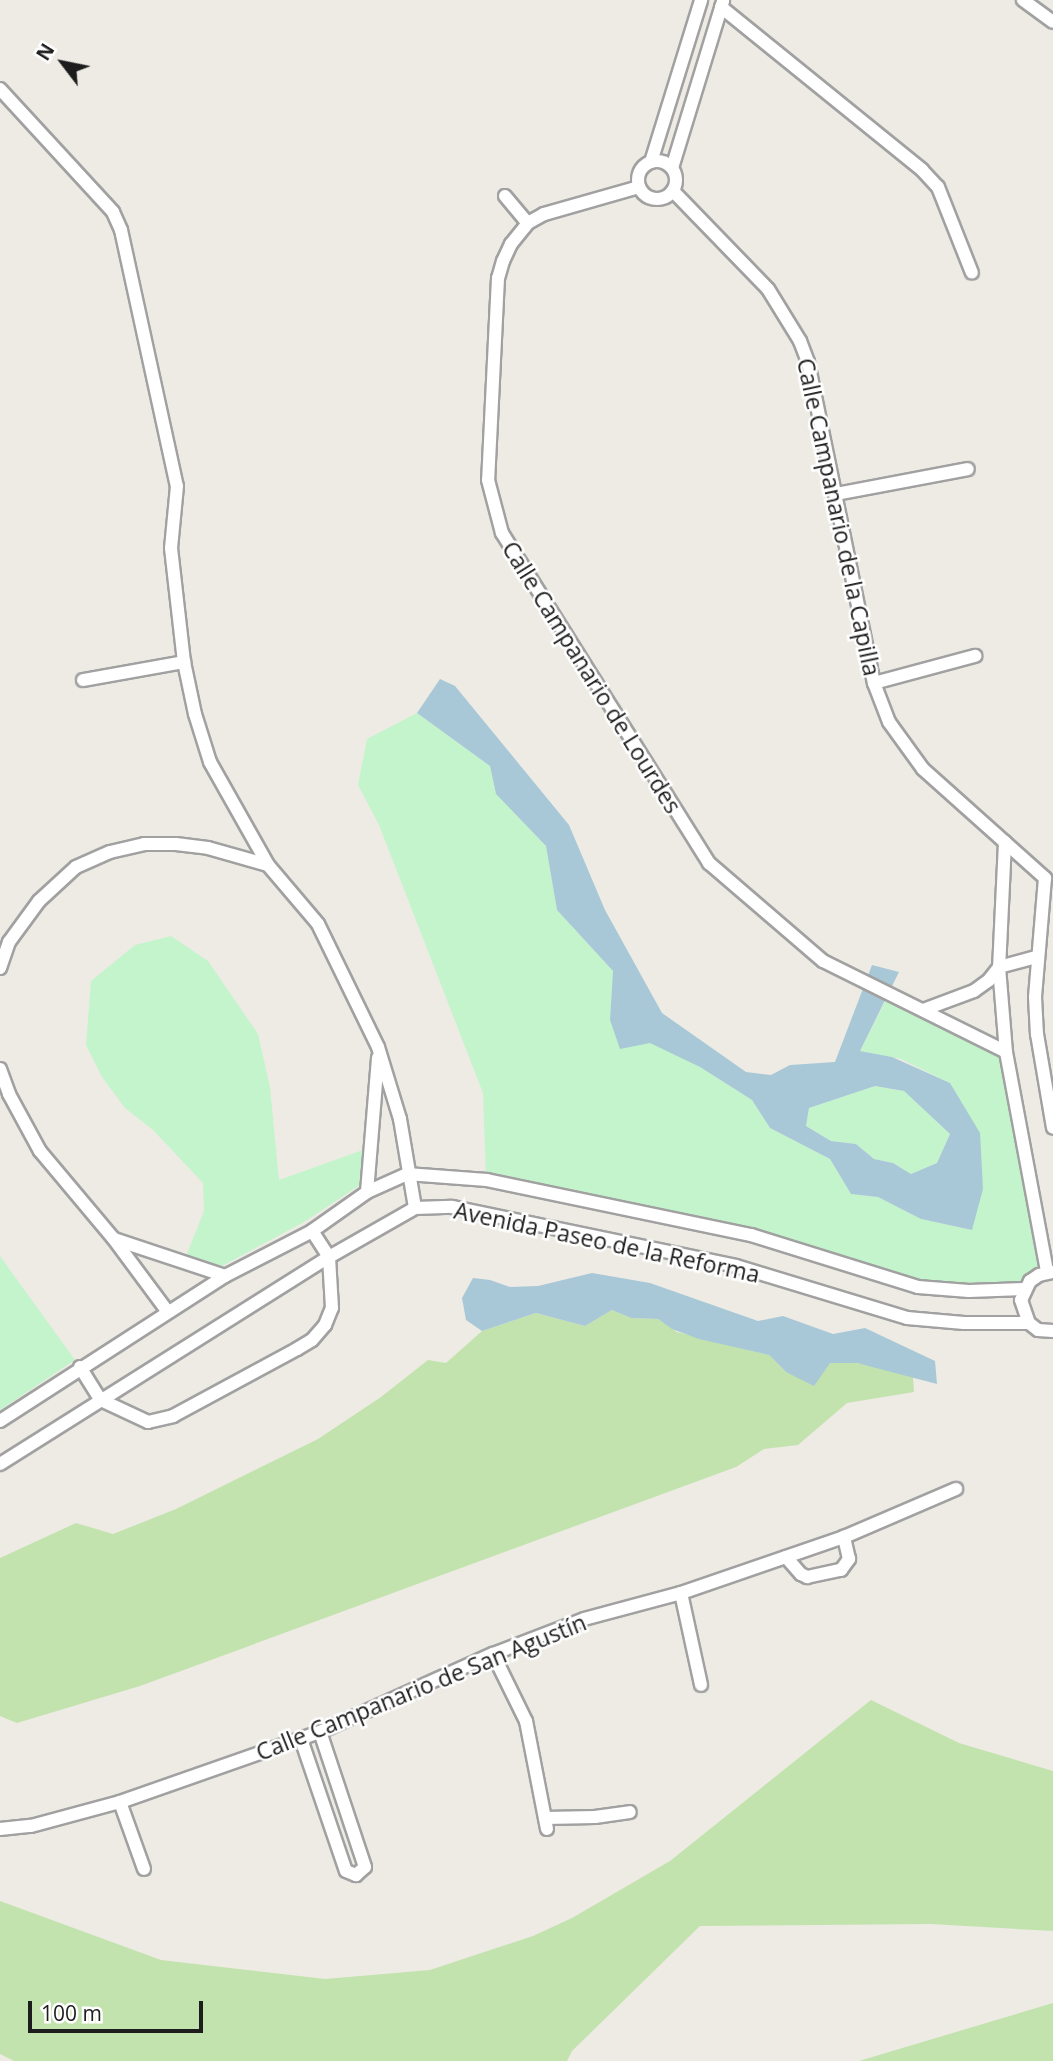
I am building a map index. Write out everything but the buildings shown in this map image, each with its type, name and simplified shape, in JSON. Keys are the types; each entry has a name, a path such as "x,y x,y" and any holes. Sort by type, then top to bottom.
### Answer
{"street":[{"path":"651,162 663,162 672,168 676,179 673,191 663,198 652,198 639,187 639,174 651,162 701,0"},
{"path":"1023,0 1053,22"},
{"path":"672,168 722,3 922,170 938,187 972,273"},
{"path":"0,89 113,212 121,230 177,486 171,548 184,662 210,762 268,865 318,924 378,1046 400,1119 407,1174 415,1208"},
{"path":"505,196 528,223 544,214 639,187"},
{"name":"Calle Campanario de la Capilla","path":"673,191 768,289 800,341 808,362 874,682 889,722 905,748 923,769 1045,878 1036,957 1037,1034 1053,1128"},
{"name":"Calle Campanario de Lourdes","path":"528,223 511,244 498,278 488,480 502,533 709,863 794,939 823,961 1006,1052"},
{"path":"836,495 968,469"},
{"path":"874,682 975,656"},
{"path":"83,680 184,662"},
{"path":"1005,842 999,967 1006,1052 1050,1272 1039,1275 1024,1289 1021,1300 1029,1322 1038,1330 1053,1331"},
{"path":"0,968 5,943 39,901 76,867 110,852 144,844 176,844 208,848 268,865"},
{"path":"923,1010 974,991 989,981 999,967 1036,957"},
{"path":"367,1192 377,1101 378,1046"},
{"path":"0,1069 9,1094 40,1151 113,1238 167,1312"},
{"name":"Avenida Paseo de la Reforma","path":"0,1421 225,1276 312,1231 367,1192 407,1174 487,1180 751,1235 918,1287 969,1291 1024,1289"},
{"name":"Avenida Paseo de la Reforma","path":"0,1464 329,1257 415,1208 452,1207 736,1266 907,1318 964,1324 1029,1322"},
{"path":"80,1367 101,1400 148,1422 173,1416 312,1340 325,1325 332,1308 329,1257 312,1231"},
{"path":"113,1238 225,1276"},
{"name":"Calle Campanario de San Agustín","path":"0,1829 31,1826 120,1802 301,1739 494,1654 584,1619 681,1593 844,1537 956,1489"},
{"path":"786,1557 807,1577 841,1570 849,1559 844,1537"},
{"path":"681,1593 701,1685"},
{"path":"494,1654 526,1721 546,1824 630,1812"},
{"path":"301,1739 346,1871 356,1875 365,1867 320,1732"},
{"path":"120,1802 144,1869"}],"green space":[{"path":"417,713 490,766 496,794 546,846 557,910 613,971 610,1020 700,1067 752,1100 770,1128 830,1159 851,1194 878,1197 921,1219 972,1230 950,1083 901,1059 860,1051 889,994 1004,1052 1044,1272 1024,1289 915,1284 860,1264 486,1178 483,1093 379,825 358,785 367,739"},
{"path":"171,936 208,961 258,1034 270,1087 279,1180 363,1150 360,1185 304,1222 222,1266 186,1256 204,1211 203,1183 153,1130 125,1108 102,1077 86,1045 91,981 135,945"},
{"path":"875,1086 904,1091 950,1134 937,1163 911,1174 893,1163 874,1159 856,1144 831,1141 806,1126 809,1108"},
{"path":"0,1256 75,1360 0,1410"},
{"path":"612,1310 631,1318 658,1319 677,1332 769,1355 786,1372 829,1363 857,1363 895,1371 913,1377 914,1392 847,1403 798,1445 764,1449 736,1467 140,1686 17,1723 0,1716 0,1558 76,1523 113,1534 176,1509 318,1439 381,1397 428,1360 446,1363 482,1331 536,1313 585,1326"},
{"path":"871,1700 959,1743 1053,1771 1053,1931 931,1924 700,1926 572,2051 567,2061 14,2061 0,2054 0,1901 161,1960 325,1979 430,1970 533,1936 572,1918 670,1861"},
{"path":"1053,2003 1053,2061 859,2061"}],"water":[{"path":"440,679 455,686 569,825 605,910 662,1013 746,1072 771,1075 790,1065 835,1062 872,965 899,972 860,1051 892,1057 950,1083 980,1133 983,1189 972,1230 921,1219 878,1197 851,1194 830,1159 770,1128 752,1100 700,1067 650,1043 620,1049 610,1020 613,971 557,910 546,846 496,794 490,766 417,713","holes":["875,1086 904,1091 950,1134 937,1163 911,1174 893,1163 874,1159 856,1144 831,1141 806,1126 809,1108"]},
{"path":"592,1273 650,1283 758,1321 783,1316 833,1334 865,1328 935,1361 937,1384 857,1363 830,1363 814,1386 786,1372 769,1355 699,1339 672,1329 658,1319 631,1318 612,1310 585,1326 536,1313 482,1331 466,1320 462,1298 473,1278 510,1287 538,1286"}]}
